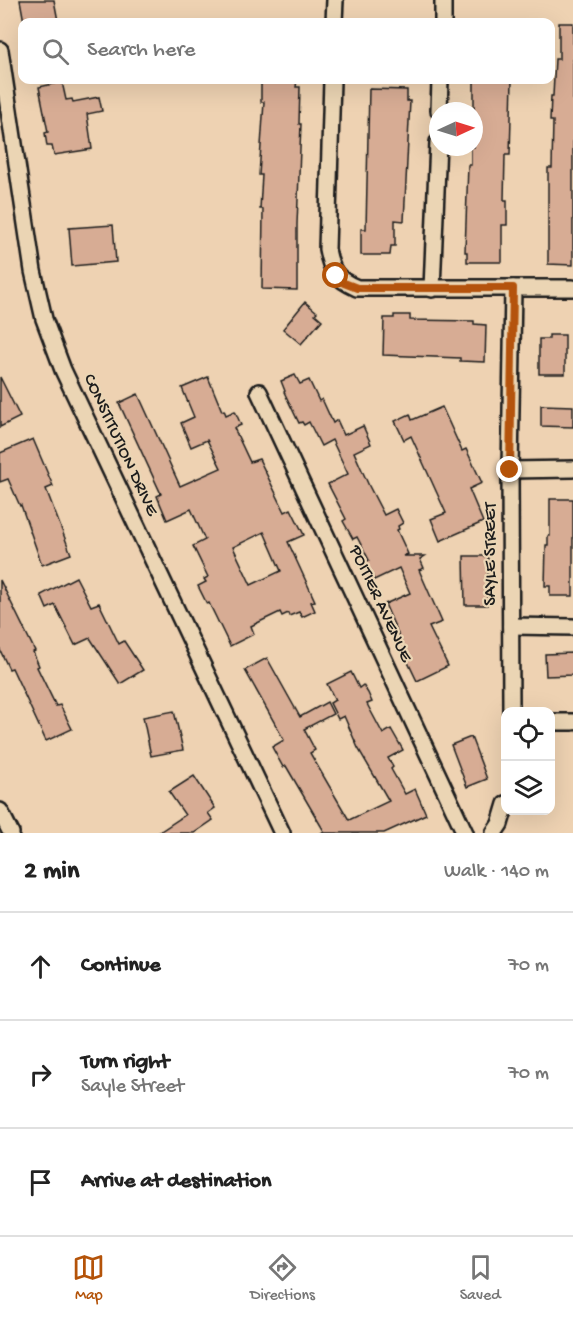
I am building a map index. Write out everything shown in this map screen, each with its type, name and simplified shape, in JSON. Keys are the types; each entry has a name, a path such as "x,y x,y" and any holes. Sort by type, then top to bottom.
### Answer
{"street":[{"path":"334,18 335,0"},
{"path":"443,0 443,18"},
{"name":"CONSTITUTION DRIVE","path":"0,50 33,271 48,329 63,370 282,833"},
{"path":"332,84 327,249 330,265 336,276 344,283 357,288 573,288"},
{"path":"439,102 440,84"},
{"path":"432,289 437,156"},
{"name":"SAYLE STREET","path":"511,707 510,470 513,288"},
{"name":"POITIER AVENUE","path":"260,392 465,833"},
{"path":"510,470 573,469"},
{"path":"511,626 573,627"},
{"path":"555,722 573,722"},
{"path":"0,811 11,833"},
{"path":"494,833 503,815"}],"building":[{"path":"20,0 54,0 57,18 23,18"},
{"path":"559,23 573,23 573,265 548,264 548,168 552,168 553,121 550,121 551,96 553,96 555,84 555,59 559,59"},
{"path":"62,84 66,100 72,99 73,102 99,97 102,111 87,114 92,149 54,155 52,146 47,146 45,133 48,132 39,87"},
{"path":"261,84 296,84 296,87 300,87 297,290 262,289 263,209 260,209 262,175 259,175 264,102 261,102"},
{"path":"474,84 512,84 510,155 505,155 504,200 507,200 507,225 502,225 502,262 467,262 467,252 465,252 468,165 471,165 471,156 483,156 483,102 474,102"},
{"path":"369,89 407,90 407,101 410,101 404,221 395,220 395,246 391,246 390,255 361,255 361,229 366,229"},
{"path":"113,225 116,262 72,266 69,228"},
{"path":"305,302 317,312 315,314 322,320 301,344 283,329"},
{"path":"394,315 410,315 410,320 474,321 474,324 486,325 485,362 460,361 460,358 383,355 384,318 394,318"},
{"path":"549,335 565,335 565,374 539,374 539,339 549,339"},
{"path":"295,375 300,384 309,380 319,401 322,399 333,423 337,420 344,435 363,426 371,444 354,452 369,486 384,515 396,509 403,523 398,526 397,530 408,554 403,556 425,556 420,559 424,568 419,570 442,622 429,627 448,666 417,681 385,604 410,593 399,568 374,580 366,562 369,560 357,537 353,539 343,521 346,519 328,484 348,474 332,440 321,446 309,422 304,425 302,422 299,423 284,392 281,381"},
{"path":"0,377 20,417 0,427"},
{"path":"208,377 222,411 224,410 226,415 235,411 241,425 234,428 250,462 259,459 285,512 291,509 304,535 288,542 315,601 311,602 315,611 302,617 299,612 282,616 280,612 251,626 254,634 230,646 198,586 206,582 204,579 208,577 193,546 205,540 191,509 167,520 157,496 161,494 119,403 138,394 180,486 221,468 207,440 191,447 181,423 194,417 182,388","holes":["264,532 281,571 251,585 233,547"]},
{"path":"541,405 573,406 573,427 541,426"},
{"path":"442,407 462,451 466,449 482,483 469,489 483,522 440,541 431,519 446,513 411,436 404,440 395,421 410,414 412,420"},
{"path":"33,439 53,486 46,489 71,554 42,565 21,505 8,479 0,482 0,453"},
{"path":"550,499 573,499 573,596 550,596 550,586 545,586 546,545 548,545 548,536 550,536"},
{"path":"464,556 488,556 487,605 465,605"},
{"path":"76,577 91,606 99,603 119,644 124,641 143,670 120,684 90,638 75,645 55,605 47,609 41,595"},
{"path":"0,580 35,651 33,652 39,666 37,667 56,706 60,705 72,729 46,741 12,668 9,669 0,650"},
{"path":"573,653 573,675 546,676 545,654"},
{"path":"267,658 300,717 327,702 333,714 304,729 315,750 310,753 349,820 389,801 358,748 344,716 338,719 330,703 335,700 327,684 351,672 359,688 363,685 368,693 372,702 367,704 383,734 391,729 403,750 388,758 393,767 391,769 405,794 415,789 426,814 384,833 321,833 324,831 286,766 283,767 272,747 284,740 245,670"},
{"path":"174,711 183,750 151,756 143,717"},
{"path":"471,737 487,779 467,787 451,745"},
{"path":"194,776 215,808 208,813 213,820 194,833 158,833 185,815 169,792"}],"route":[{"path":"336,276 344,283 357,288 513,288 510,470"}]}
